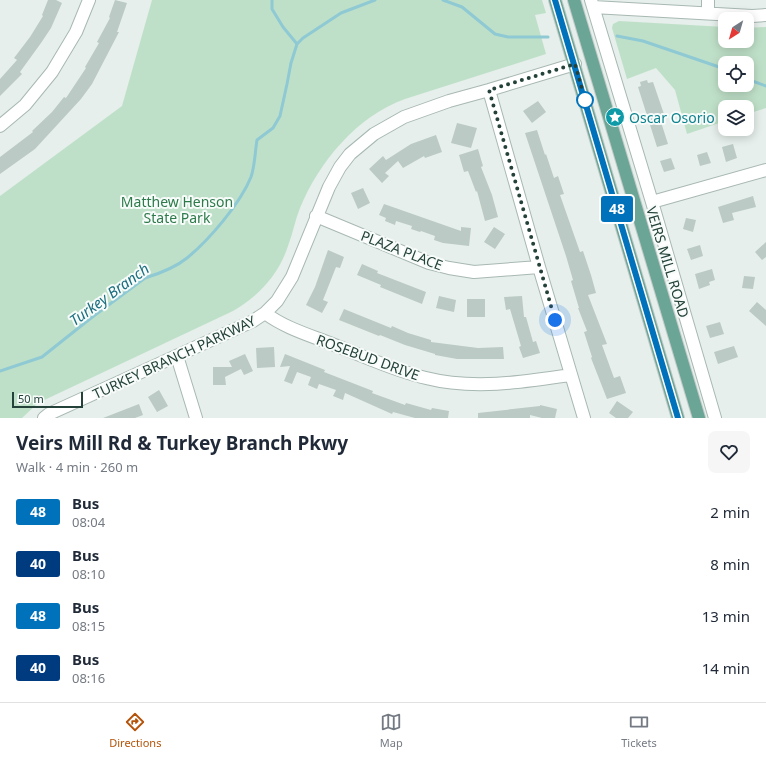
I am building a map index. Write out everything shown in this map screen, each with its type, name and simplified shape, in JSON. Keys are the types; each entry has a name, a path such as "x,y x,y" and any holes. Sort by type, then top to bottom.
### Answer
{"main road":[{"path":"555,0 678,418"},
{"name":"VEIRS MILL ROAD","path":"574,0 699,418"}],"street":[{"path":"0,126 25,105 52,72 76,32 89,0"},
{"path":"708,0 708,13"},
{"path":"715,418 592,3 708,13 752,16 766,15"},
{"name":"TURKEY BRANCH PARKWAY","path":"44,418 49,414 253,321 265,313 277,301 292,277 328,187 350,154 374,134 404,117 448,101 575,64"},
{"path":"489,90 539,267 584,418"},
{"path":"652,202 766,170"},
{"name":"PLAZA PLACE","path":"316,216 429,263 449,268 474,272 539,267"},
{"name":"ROSEBUD DRIVE","path":"265,313 274,320 296,330 400,371 427,378 473,384 533,380 571,375"},
{"path":"177,356 196,418"}],"green space":[{"name":"Matthew Henson State Park","path":"152,0 542,0 546,13 535,15 546,54 405,99 387,107 371,117 342,143 318,174 300,208 288,246 279,266 267,283 251,298 233,311 38,403 22,418 0,418 0,196 122,106"},
{"path":"619,21 718,27 718,48 754,48 754,28 766,27 766,108 754,112 754,100 718,100 718,123 687,134 675,90 656,68 627,79 612,28 613,24"}],"building":[{"path":"48,0 56,0 62,3 51,28 20,72 22,74 0,96 0,79 17,60 14,58 30,37 43,16 42,15"},
{"path":"115,0 127,3 117,32 119,32 92,84 81,99 35,149 0,174 0,157 33,132 32,131 52,112 64,97 66,98 86,68 85,67 99,43 97,42 110,18 109,17"},
{"path":"647,80 648,83 653,82 665,117 660,119 668,144 657,147 638,87 641,86 640,82"},
{"path":"538,101 546,112 532,123 523,111"},
{"path":"457,123 477,128 471,148 451,143"},
{"path":"537,130 554,178 558,176 564,194 560,195 580,252 583,251 591,275 596,293 588,295 607,344 602,345 614,378 620,376 626,393 607,399 591,358 592,357 584,332 587,331 578,308 571,281 573,280 566,256 525,133"},
{"path":"436,135 442,152 425,158 424,156 403,168 398,161 385,173 389,176 382,183 369,169 383,156 386,160 411,144"},
{"path":"733,144 737,158 726,162 722,147"},
{"path":"478,149 483,166 481,167 492,195 498,217 485,221 477,191 476,192 468,171 464,172 459,155"},
{"path":"707,152 711,163 700,166 697,155"},
{"path":"671,158 675,169 664,172 660,161"},
{"path":"363,188 370,203 358,209 351,193"},
{"path":"753,196 756,207 732,213 734,220 723,223 718,207"},
{"path":"384,204 461,231 461,227 471,228 469,246 443,243 434,240 435,236 411,229 412,226 396,221 395,225 385,221 386,218 379,215"},
{"path":"686,218 696,220 693,232 683,229"},
{"path":"494,227 505,234 495,249 484,242"},
{"path":"766,242 766,257 762,260 755,252"},
{"path":"700,245 703,256 691,260 687,249"},
{"path":"328,250 344,257 340,268 336,267 323,300 328,302 322,313 306,305 315,287"},
{"path":"362,264 378,271 377,273 426,292 422,304 380,287 381,285 357,275"},
{"path":"712,269 715,280 709,282 710,285 699,289 695,274"},
{"path":"744,276 755,277 753,289 742,288"},
{"path":"439,296 456,300 454,312 436,308"},
{"path":"522,296 524,317 526,317 533,342 536,341 540,353 523,358 510,309 506,310 504,297"},
{"path":"467,299 485,299 485,317 467,317"},
{"path":"757,302 766,310 766,326 749,311"},
{"path":"344,309 391,328 392,326 431,340 431,342 478,348 503,347 504,359 457,359 435,355 380,335 379,336 339,320"},
{"path":"720,322 724,334 710,338 706,326"},
{"path":"734,346 738,357 718,364 714,352"},
{"path":"274,347 275,367 257,368 256,348"},
{"path":"245,354 253,371 244,375 241,369 225,377 226,385 213,385 213,367 232,367 229,361"},
{"path":"285,354 325,370 324,372 373,391 372,393 405,405 406,403 431,410 432,408 449,411 448,418 415,418 393,412 392,414 345,393 343,400 333,396 336,390 319,384 317,389 308,385 311,377 297,372 292,384 284,381 290,366 280,367"},
{"path":"159,390 168,406 157,412 148,397"},
{"path":"617,401 633,412 628,418 616,418 609,413"},
{"path":"139,404 143,415 135,418 103,418"},
{"path":"540,405 557,409 555,418 542,418 530,415 530,418 478,418 478,413"}],"waterway":[{"path":"272,0 272,9 283,27 297,44"},
{"name":"Turkey Branch","path":"0,371 42,357 145,278 178,264 205,242 232,210 246,187 251,177 257,140 273,128 280,116 291,63 297,44 303,38 341,13 375,0"},
{"name":"Turkey Branch","path":"443,0 462,7 495,34 508,37 548,37"},
{"name":"Turkey Branch","path":"617,36 643,41 718,67"},
{"name":"Turkey Branch","path":"754,82 766,86"}],"bus line":[{"name":"48","path":"555,0 678,418"}],"place":[{"name":"Oscar Osorio","path":"615,117"}],"route":[{"path":"555,320 490,98 489,90 575,64 585,100"}]}
